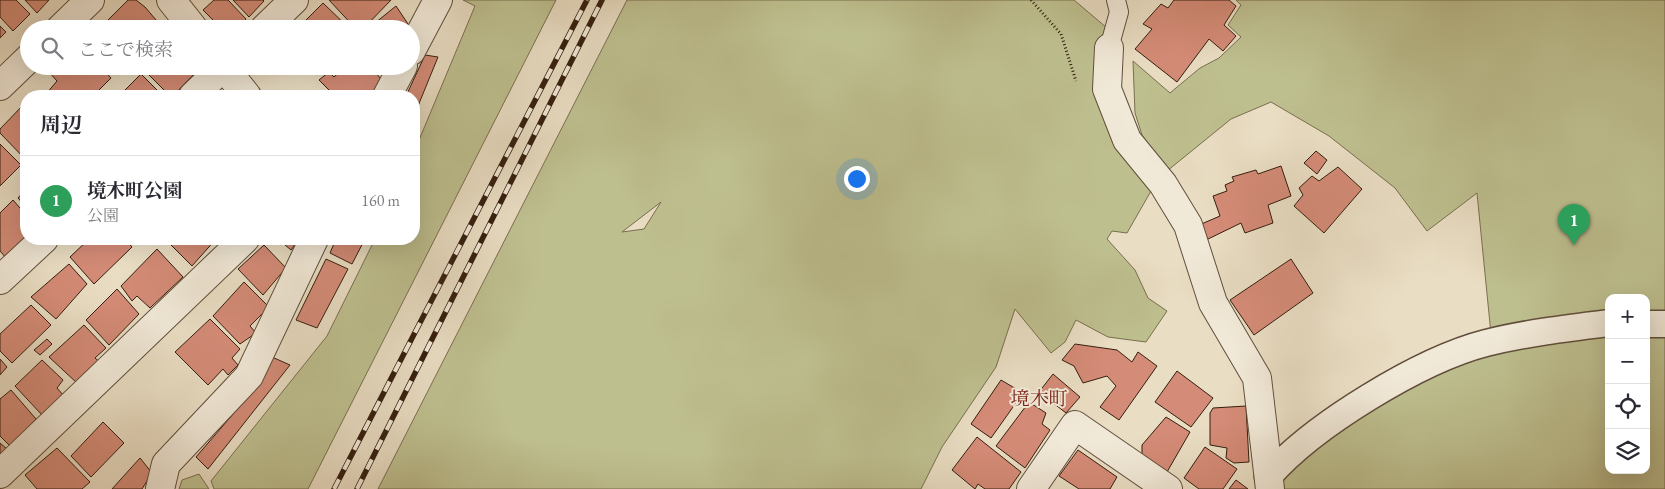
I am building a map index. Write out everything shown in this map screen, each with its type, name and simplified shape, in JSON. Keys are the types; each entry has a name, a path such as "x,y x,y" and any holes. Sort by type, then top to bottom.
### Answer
{"street":[{"path":"69,20 90,0"},
{"path":"171,0 187,20"},
{"path":"273,20 294,0"},
{"path":"420,34 438,0"},
{"path":"1108,48 1107,89 1127,140 1163,184 1188,225 1213,303 1257,378 1269,483"},
{"path":"0,86 20,67"},
{"path":"199,90 215,75"},
{"path":"231,75 242,90"},
{"path":"390,90 398,75"},
{"path":"0,280 38,245"},
{"path":"0,474 239,245"},
{"path":"160,489 166,464 249,376 311,245"},
{"path":"1269,483 1282,462 1321,429 1422,368 1484,344 1546,331 1605,324"},
{"path":"1650,324 1665,324"},
{"path":"1030,489 1075,425 1168,489"}],"lane":[{"path":"1108,48 1119,12 1116,0"}],"green space":[{"path":"463,0 556,0 308,489 214,489 211,481 327,336 372,245 420,245 420,138 475,6"},
{"path":"627,0 1074,0 1107,28 1100,54 1151,191 1127,233 1112,231 1107,239 1135,270 1148,298 1167,311 1146,342 1108,337 1076,320 1065,342 1051,353 1015,309 996,367 942,447 921,489 378,489","holes":["661,202 644,229 622,232"]},
{"path":"1236,0 1665,0 1665,489 1284,489 1278,466 1491,334 1477,193 1427,231 1395,188 1329,136 1271,102 1231,119 1167,171 1142,135 1135,113 1133,61 1170,93 1200,68 1219,58 1241,37 1228,25 1241,5"},
{"path":"199,474 209,489 179,489 182,480"}],"building":[{"path":"0,0 16,0 30,14 24,20 20,20 20,24 13,31 0,17"},
{"path":"25,0 49,0 37,13"},
{"path":"128,0 136,0 156,20 108,20"},
{"path":"214,0 228,0 246,19 213,20 203,10"},
{"path":"233,0 263,0 264,1 249,17"},
{"path":"329,0 391,0 372,20 348,20"},
{"path":"1174,0 1229,0 1236,6 1224,25 1236,36 1223,51 1209,39 1177,82 1135,49 1152,29 1143,24 1161,4 1168,8"},
{"path":"323,3 341,20 306,20"},
{"path":"396,6 405,20 379,20"},
{"path":"0,26 6,32 0,38"},
{"path":"425,55 438,57 420,101 420,90 409,90 416,75 420,75 420,66"},
{"path":"52,75 108,75 111,78 99,90 49,90 57,81"},
{"path":"142,75 157,90 125,90"},
{"path":"149,75 193,75 179,90 164,90"},
{"path":"325,75 332,75 334,77 336,75 378,75 381,79 375,90 329,90 319,80"},
{"path":"20,108 20,154 0,133 0,129"},
{"path":"0,144 20,166 0,186"},
{"path":"1316,151 1327,160 1317,174 1304,163"},
{"path":"1281,166 1291,196 1268,205 1273,223 1245,233 1241,223 1206,240 1199,225 1220,216 1213,196 1227,191 1225,185 1234,181 1232,177 1256,170 1258,174"},
{"path":"1338,167 1362,189 1324,233 1294,206 1303,195 1299,188 1312,176 1319,181"},
{"path":"13,200 20,208 20,243 6,258 0,251 0,213"},
{"path":"83,245 130,245 132,247 94,284 70,257"},
{"path":"171,245 211,245 192,266"},
{"path":"264,245 286,268 263,295 238,269"},
{"path":"285,245 295,245 291,250"},
{"path":"333,245 362,245 352,264 330,253"},
{"path":"157,249 183,277 150,308 137,296 132,301 121,286"},
{"path":"326,259 348,269 317,328 296,320"},
{"path":"1291,259 1313,293 1254,335 1230,300"},
{"path":"69,264 87,284 56,319 31,297"},
{"path":"244,282 269,307 250,326 256,333 240,344 213,316"},
{"path":"117,289 139,314 109,345 86,320"},
{"path":"31,305 51,325 12,363 0,351 0,334"},
{"path":"210,319 240,349 232,358 238,365 228,375 223,369 208,385 175,352"},
{"path":"84,325 106,348 95,358 101,363 78,384 49,357"},
{"path":"47,339 52,344 40,355 34,350"},
{"path":"1075,344 1117,350 1132,362 1138,352 1157,366 1119,420 1100,407 1116,386 1107,376 1083,383 1074,366 1062,360"},
{"path":"272,357 290,365 208,469 196,457 259,384"},
{"path":"0,359 7,367 0,375"},
{"path":"42,360 63,380 57,388 64,396 42,415 15,386"},
{"path":"1177,371 1213,398 1191,427 1155,402"},
{"path":"1053,374 1080,397 1066,413 1039,392"},
{"path":"1001,380 1023,393 991,438 971,424"},
{"path":"11,390 36,419 11,447 0,436 0,399"},
{"path":"1029,402 1046,413 1042,424 1050,430 1025,468 996,446"},
{"path":"1246,406 1249,462 1234,463 1226,458 1227,448 1210,445 1210,413 1213,408"},
{"path":"1166,417 1190,432 1167,472 1142,456 1142,445"},
{"path":"103,422 124,443 91,477 71,456"},
{"path":"977,437 1021,472 1009,489 985,489 978,484 975,489 952,470"},
{"path":"0,443 7,449 0,456"},
{"path":"1205,447 1237,469 1223,489 1199,489 1184,478"},
{"path":"57,448 90,482 82,489 37,489 25,475"},
{"path":"1078,450 1117,477 1110,489 1079,489 1059,476"},
{"path":"140,458 152,473 142,489 112,489"},
{"path":"1236,480 1248,489 1229,489"}],"railway":[{"path":"334,489 587,0"},
{"path":"357,489 602,0"}],"place":[{"name":"境木町公園","path":"1574,245"}],"district":[{"name":"境木町","path":"1039,398"}]}
